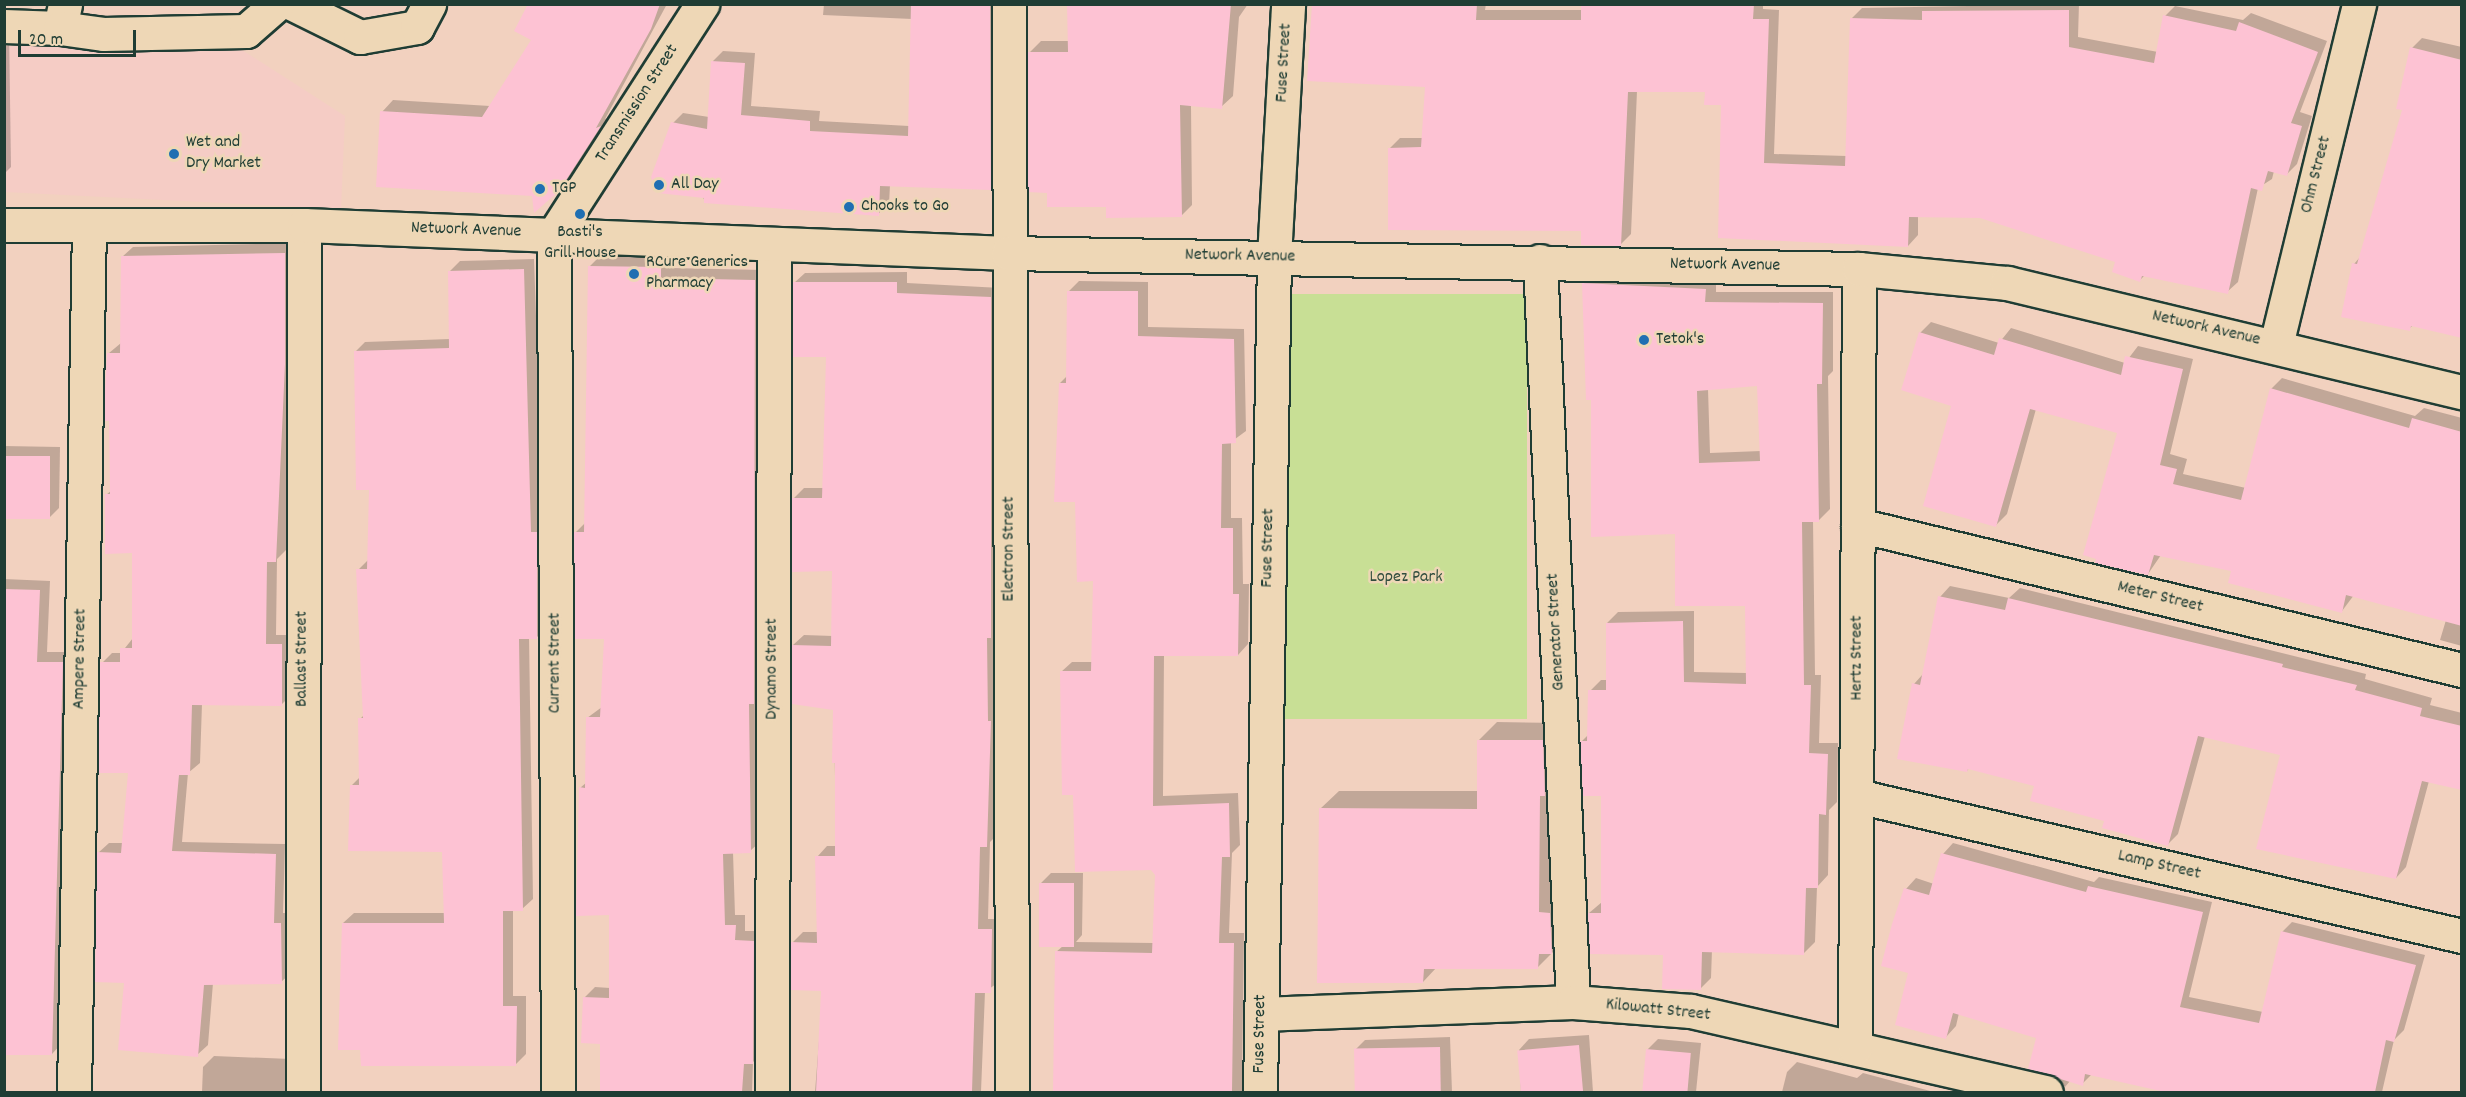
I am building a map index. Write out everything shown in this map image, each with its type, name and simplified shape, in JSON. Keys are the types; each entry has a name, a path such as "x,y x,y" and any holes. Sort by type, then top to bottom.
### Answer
{"street":[{"path":"4,26 63,16 103,34 246,31 277,4"},
{"path":"293,4 360,37 417,27 429,4"},
{"name":"Transmission Street","path":"554,234 702,4"},
{"name":"Electron Street","path":"1009,4 1012,1092"},
{"name":"Fuse Street","path":"1260,1092 1274,257 1288,4"},
{"name":"Ohm Street","path":"2276,345 2359,4"},
{"name":"Network Avenue","path":"4,225 304,225 1008,253 1540,261 1859,269 2007,283 2276,345 2462,392"},
{"name":"Ampere Street","path":"74,1092 89,225"},
{"name":"Ballast Street","path":"303,1092 304,225"},
{"name":"Current Street","path":"554,234 558,1092"},
{"name":"Dynamo Street","path":"772,1092 774,245"},
{"name":"Generator Street","path":"1540,261 1574,1002"},
{"name":"Hertz Street","path":"1855,1048 1859,269"},
{"name":"Meter Street","path":"1858,525 2462,670"},
{"name":"Lamp Street","path":"1857,796 2462,936"},
{"name":"Kilowatt Street","path":"1261,1014 1574,1002 1691,1011 2046,1092"}],"shaded area":[{"name":"Wet and Dry Market","path":"4,46 239,48 345,116 341,209 5,192"}],"green space":[{"name":"Lopez Park","path":"1274,294 1527,294 1527,719 1274,719"}],"building":[{"path":"528,4 660,4 651,29 596,128 601,126 559,191 534,213 532,196 376,187 380,111 482,117 531,40 514,31"},
{"path":"911,4 990,4 991,190 880,186 879,216 704,203 704,198 658,193 651,177 671,122 707,129 711,61 745,63 741,115 810,121 810,131 908,136"},
{"path":"1067,4 1231,4 1222,109 1180,105 1182,217 1106,218 1106,207 1047,207 1047,193 1028,192 1028,52 1068,52"},
{"path":"1312,4 1477,4 1476,20 1581,20 1581,5 1754,4 1753,19 1769,19 1764,163 1845,166 1850,18 1922,20 1922,11 2069,10 2069,47 2154,63 2163,15 2236,31 2239,22 2318,52 2291,123 2302,126 2287,176 2268,171 2262,191 2251,188 2228,294 2142,276 2140,282 2112,272 2115,262 1980,218 1909,217 1908,247 1718,238 1721,105 1704,105 1705,92 1628,92 1621,246 1581,245 1581,231 1388,230 1388,148 1421,147 1425,87 1307,81"},
{"path":"2410,47 2462,60 2462,338 2411,326 2410,331 2341,317 2352,263 2357,264 2402,110 2396,109"},
{"path":"285,253 285,364 276,562 267,562 266,644 282,644 282,706 192,705 190,775 179,775 172,851 276,854 274,923 281,923 282,984 204,985 198,1057 118,1050 124,983 95,982 97,852 121,853 128,773 98,773 100,662 120,662 120,648 132,648 132,553 105,554 105,494 110,494 109,421 104,421 107,353 120,353 121,256"},
{"path":"588,266 661,267 661,278 755,280 754,704 749,704 751,853 723,854 725,925 736,925 735,940 754,941 753,1064 744,1064 742,1092 600,1092 600,1044 581,1043 583,997 609,998 609,915 576,916 579,787 585,788 586,717 600,717 604,639 575,639 574,532 584,532"},
{"path":"524,269 531,532 537,532 537,639 519,639 523,911 503,911 503,1006 517,1006 516,1066 361,1066 360,1050 338,1050 342,923 444,923 442,852 348,851 350,785 359,785 358,718 363,718 356,569 367,569 369,490 356,490 354,351 449,348 448,271"},
{"path":"793,282 897,282 897,293 991,297 991,638 987,638 988,721 991,721 987,847 980,847 978,929 992,929 991,993 975,993 972,1092 816,1092 821,991 791,990 791,942 817,943 815,856 835,856 833,710 792,704 792,645 831,646 832,571 792,572 792,498 822,498 826,357 792,357"},
{"path":"1582,283 1706,289 1705,302 1823,303 1822,384 1817,384 1819,522 1802,522 1804,685 1811,685 1809,753 1828,754 1826,815 1819,814 1818,888 1806,888 1804,955 1702,952 1701,990 1662,989 1663,955 1590,954 1588,913 1601,913 1601,796 1583,796 1580,741 1587,741 1588,690 1606,690 1606,623 1683,621 1684,682 1746,684 1745,606 1675,606 1675,534 1591,537 1591,400 1586,400","holes":["1757,386 1760,461 1699,463 1697,391"]},
{"path":"1067,291 1138,291 1138,336 1234,339 1236,443 1222,444 1221,528 1233,528 1233,594 1239,594 1238,656 1154,656 1153,806 1229,803 1230,857 1222,857 1219,943 1234,943 1232,1092 1053,1092 1055,951 1152,953 1155,875 1151,870 1075,872 1073,795 1062,795 1060,671 1091,671 1093,581 1077,582 1075,502 1054,502 1059,383 1066,383"},
{"path":"1919,332 1994,355 1999,338 2121,375 2125,356 2183,369 2160,465 2177,469 2173,484 2241,500 2270,388 2409,428 2412,418 2462,432 2462,626 2346,595 2342,613 2228,583 2231,571 2154,555 2148,575 2095,563 2096,559 2083,555 2117,433 2030,409 1996,527 1923,506 1951,406 1901,390"},
{"path":"4,456 50,456 50,519 4,519"},
{"path":"4,589 40,590 37,662 63,662 52,1055 4,1055"},
{"path":"1938,596 2005,610 2008,598 2283,664 2282,667 2357,685 2355,690 2422,708 2420,716 2462,726 2462,790 2422,781 2396,879 2256,849 2280,755 2198,736 2168,846 2102,828 2104,821 2030,801 2034,786 1968,769 1967,772 1897,759 1912,683 1920,685"},
{"path":"1477,740 1543,740 1545,796 1540,796 1539,912 1550,913 1552,954 1539,954 1538,969 1424,969 1423,983 1317,983 1319,808 1477,809"},
{"path":"1941,853 2086,892 2088,886 2203,912 2180,1007 2259,1023 2281,931 2416,965 2394,1042 2386,1040 2375,1092 2165,1092 2085,1074 2083,1086 2028,1069 2036,1038 1953,1013 1946,1039 1895,1025 1908,973 1881,966 1892,924 1904,888 1929,895"},
{"path":"1039,883 1074,883 1074,947 1039,947"},
{"path":"1579,1045 1583,1092 1521,1092 1517,1050"},
{"path":"1440,1047 1441,1092 1355,1092 1354,1049"},
{"path":"1646,1049 1691,1053 1687,1092 1642,1092"}],"place":[{"name":"Wet and Dry Market","path":"174,154"},
{"name":"All Day","path":"659,185"},
{"name":"TGP","path":"540,189"},
{"name":"Chooks to Go","path":"849,207"},
{"name":"Basti's Grill House","path":"580,214"},
{"name":"RCure Generics Pharmacy","path":"634,274"},
{"name":"Tetok's","path":"1644,340"}]}
